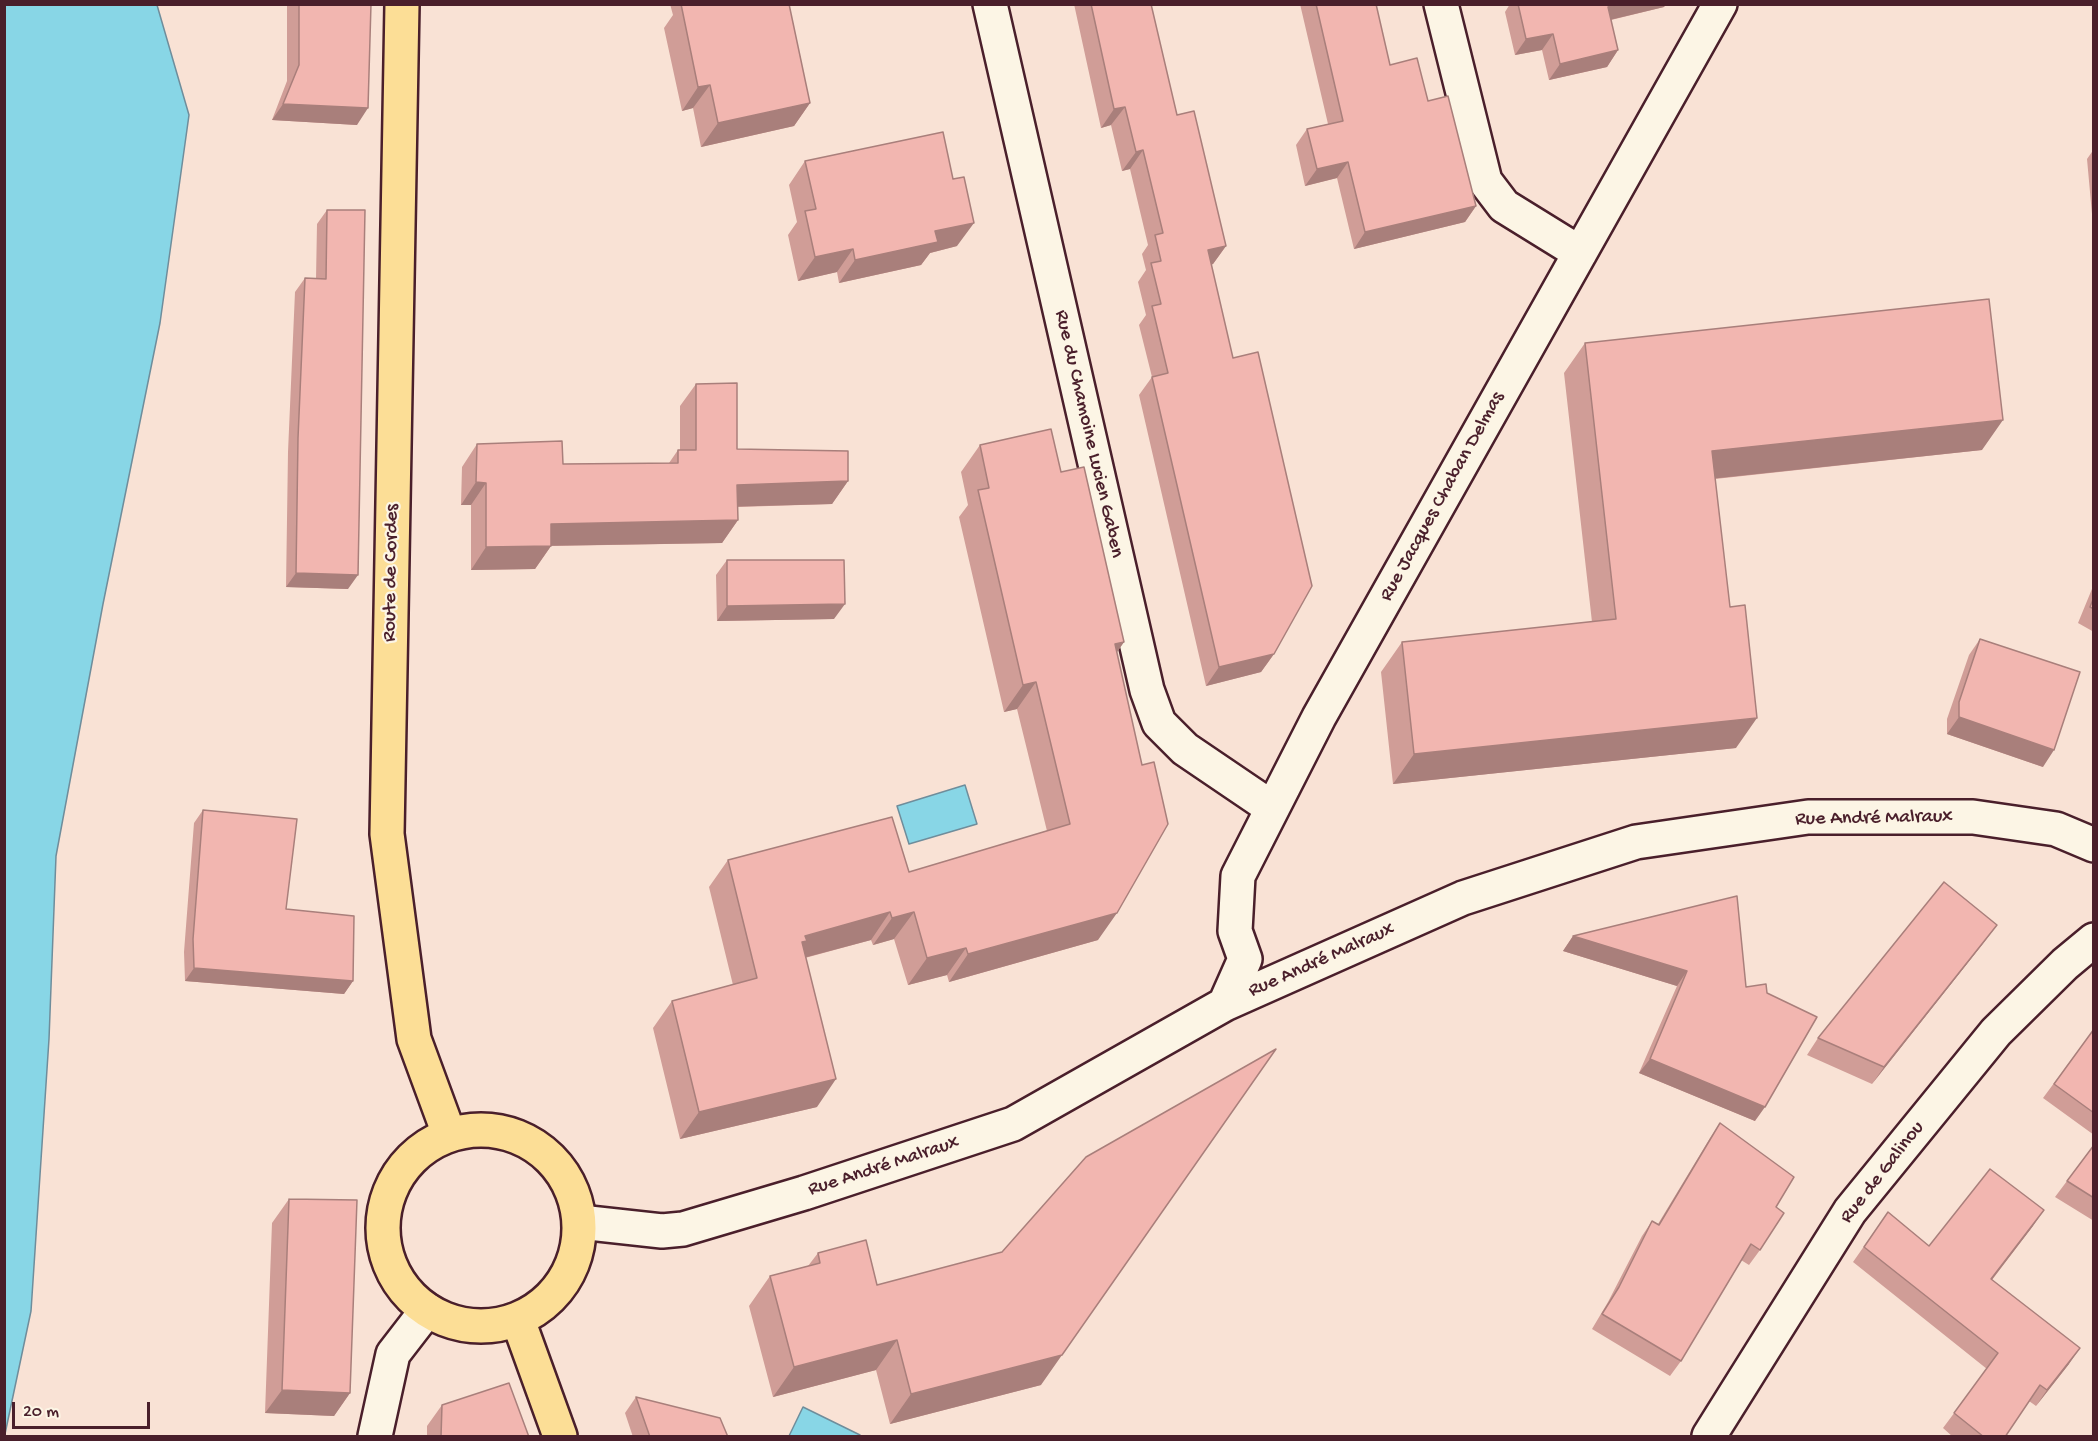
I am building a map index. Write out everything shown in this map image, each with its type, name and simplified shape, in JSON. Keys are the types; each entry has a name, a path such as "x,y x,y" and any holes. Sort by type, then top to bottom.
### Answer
{"main road":[{"name":"Route de Cordes","path":"402,4 387,834 414,1039 449,1134"},
{"path":"479,1129 508,1133 536,1146 558,1166 573,1192 580,1222 577,1252 565,1281 545,1304 518,1320 487,1326 456,1323 427,1310 404,1289 388,1262 383,1232 386,1200 400,1172 421,1150 449,1134 479,1129"},
{"path":"518,1320 560,1437"}],"street":[{"name":"Rue du Chamoine Lucien Gaben","path":"990,4 1147,690 1159,723 1185,749 1272,808"},
{"path":"1441,4 1485,181 1504,206 1580,253"},
{"name":"Rue Jacques Chaban Delmas","path":"1225,1004 1245,959 1235,931 1238,876 1311,730 1720,4"},
{"name":"Rue André Malraux","path":"580,1222 662,1231 683,1229 804,1194 1013,1124 1225,1004 1463,898 1636,842 1808,817 1962,817 2056,829 2094,844"},
{"name":"Rue de Galinou","path":"1709,1437 1850,1211 1996,1032 2094,940"},
{"path":"375,1437 393,1354 427,1310"}],"water":[{"path":"5,4 157,5 189,115 160,323 103,604 56,856 49,1039 31,1311 5,1434"},
{"path":"965,785 977,824 909,844 897,806"},
{"path":"803,1407 860,1435 789,1436"}],"building":[{"path":"299,4 371,4 368,108 283,104 299,65"},
{"path":"681,4 789,4 810,103 718,123 710,85 698,87"},
{"path":"1091,4 1151,4 1177,115 1194,111 1226,246 1208,250 1233,358 1258,352 1312,586 1274,654 1219,667 1152,377 1168,373 1152,306 1161,304 1151,263 1161,261 1155,235 1163,233 1143,150 1136,152 1125,107 1114,109"},
{"path":"1316,4 1376,4 1390,65 1417,58 1428,101 1448,96 1476,206 1365,232 1348,162 1317,169 1307,129 1343,121"},
{"path":"1518,4 1619,4 1608,7 1618,50 1560,64 1553,34 1526,39"},
{"path":"943,132 953,179 964,177 974,223 935,231 938,242 855,260 853,249 815,257 805,211 816,209 805,161"},
{"path":"327,210 365,210 358,575 296,573 298,438 305,278 326,279"},
{"path":"1989,299 2003,420 1712,451 1730,607 1745,605 1757,718 1414,754 1402,642 1616,619 1585,343"},
{"path":"737,383 737,449 848,451 848,481 737,485 738,520 551,524 551,546 486,547 486,483 476,482 477,444 562,441 563,464 678,463 678,450 696,450 696,384"},
{"path":"1051,429 1061,472 1084,467 1124,642 1115,644 1142,765 1154,762 1168,824 1117,913 968,954 966,948 927,958 914,912 892,918 890,912 805,936 807,941 802,942 836,1079 699,1112 672,1001 757,978 728,860 892,817 909,872 1070,824 1036,682 1023,685 978,490 989,488 980,445"},
{"path":"727,560 844,560 845,604 727,606"},
{"path":"2094,597 2094,609 2090,607"},
{"path":"1980,639 2080,672 2054,750 1959,717 1959,702"},
{"path":"203,810 297,819 286,909 354,916 353,981 194,968 193,939"},
{"path":"1944,882 1997,925 1884,1067 1818,1038"},
{"path":"1737,896 1746,987 1766,984 1767,993 1817,1017 1765,1107 1650,1059 1687,971 1573,936"},
{"path":"2094,1029 2094,1113 2054,1084"},
{"path":"1276,1049 1062,1355 911,1394 897,1340 794,1367 770,1276 820,1263 818,1253 866,1240 877,1285 1002,1252 1086,1157"},
{"path":"1720,1123 1794,1177 1776,1207 1784,1213 1760,1250 1751,1244 1681,1361 1602,1314 1619,1287 1652,1221 1659,1225"},
{"path":"2094,1145 2094,1198 2067,1181"},
{"path":"1990,1169 2044,1210 1991,1279 2080,1348 2047,1390 2040,1385 2005,1437 1984,1437 1954,1413 1998,1353 1864,1247 1888,1212 1929,1246"},
{"path":"289,1199 357,1200 350,1393 282,1390"},
{"path":"509,1383 529,1437 441,1437 442,1405"},
{"path":"636,1397 720,1418 728,1437 650,1437"}]}
